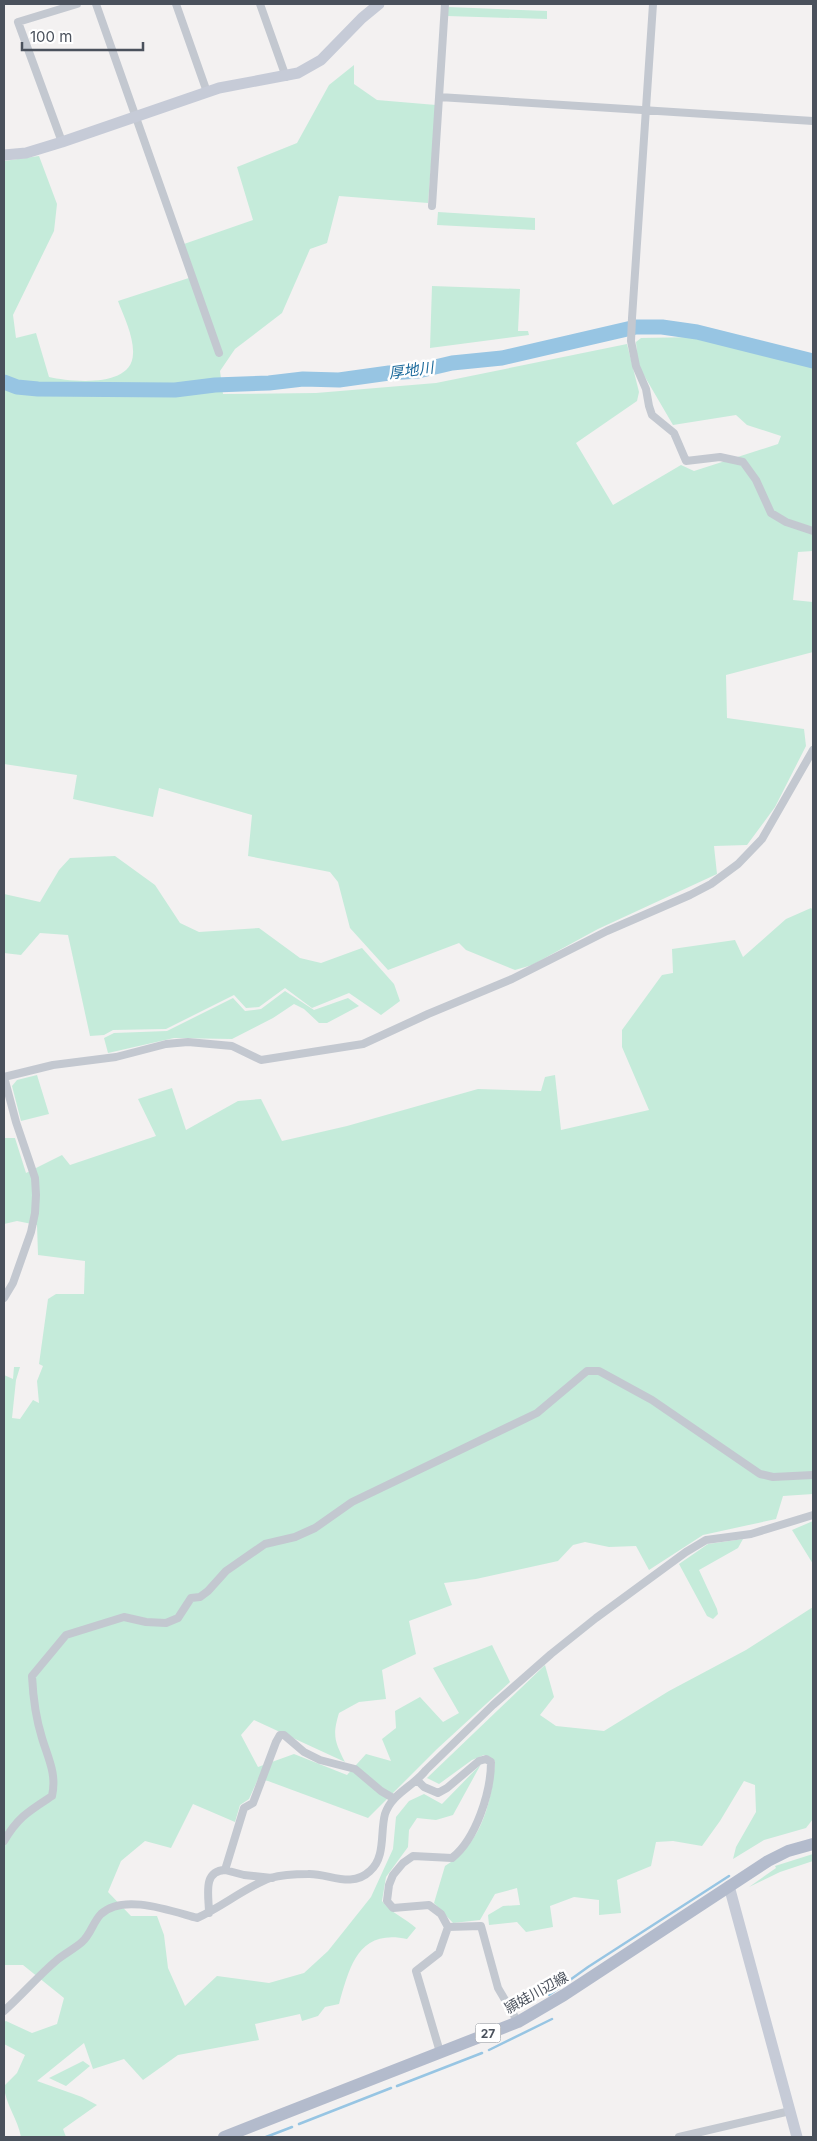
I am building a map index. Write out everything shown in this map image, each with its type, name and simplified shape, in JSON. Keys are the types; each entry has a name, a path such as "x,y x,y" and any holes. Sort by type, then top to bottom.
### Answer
{"main road":[{"name":"頴娃川辺線","path":"224,2137 518,2022 564,1995 779,1855 813,1844"}],"street":[{"path":"62,142 18,22 30,20 77,4"},
{"path":"96,4 134,117 219,353"},
{"path":"176,4 207,92"},
{"path":"260,4 286,77"},
{"path":"4,155 26,153 62,142 228,86 286,77 309,68 321,60 362,18 380,4"},
{"path":"432,206 445,4"},
{"path":"653,4 631,341 636,366 646,389 652,415 674,433 686,461 720,457 742,462 756,480 771,513 786,522 813,531"},
{"path":"439,97 813,121"},
{"path":"4,1298 13,1283 31,1232 36,1195 35,1178 16,1122 4,1077 53,1065 116,1057 166,1044 188,1042 232,1046 262,1060 363,1044 428,1014 512,979 607,931 712,884 738,864 762,838 813,750"},
{"path":"4,1841 20,1818 52,1796 52,1770 42,1737 32,1676 66,1635 124,1617 146,1622 166,1623 178,1618 191,1598 200,1597 226,1571 265,1544 295,1537 314,1528 352,1502 537,1413 587,1371 599,1371 652,1400 760,1474 773,1477 813,1474"},
{"path":"209,1913 208,1886 212,1874 216,1870 272,1878 310,1874 346,1880 360,1878 371,1871 378,1860 385,1814 393,1798 418,1781 426,1770 493,1705 551,1654 596,1618 686,1552 706,1540 751,1534 813,1515"},
{"path":"225,1870 244,1808 253,1802 280,1735 284,1735 304,1752 320,1760 355,1769 381,1791 393,1798"},
{"path":"418,1781 424,1787 438,1793 447,1788 479,1760 486,1759 491,1762 487,1799 461,1851 452,1858 413,1856 403,1863 393,1875 389,1885 387,1901 393,1908 429,1905 441,1914 448,1927 439,1954 416,1971 440,2052"},
{"path":"4,2011 56,1960 88,1936 100,1915 111,1907 120,1904 140,1904 197,1918 272,1878"},
{"path":"730,1886 797,2137"},
{"path":"448,1927 481,1926 498,1988 518,2022"},
{"path":"679,2137 790,2111"}],"green space":[{"path":"448,7 547,11 547,19 447,16"},
{"path":"354,65 354,84 377,100 436,105 428,203 339,196 327,243 310,249 282,313 235,349 220,371 223,394 316,393 436,383 627,344 639,392 637,401 576,443 613,505 681,465 694,471 778,444 781,436 747,425 736,415 673,425 638,365 636,342 641,338 698,337 813,368 813,551 798,552 793,600 813,602 813,652 726,675 727,718 804,729 806,746 775,807 747,845 714,846 717,874 598,929 532,965 515,970 466,950 459,943 388,970 350,928 338,882 330,872 248,856 252,815 159,788 153,817 73,799 77,775 4,764 4,161 39,156 57,204 54,231 13,315 16,338 36,333 49,377 85,381 112,378 123,373 130,365 133,354 130,334 118,301 195,276 184,244 253,220 237,167 297,143 329,85"},
{"path":"438,212 535,218 535,230 437,225"},
{"path":"432,286 520,289 518,331 528,331 529,335 430,348"},
{"path":"115,856 155,885 180,923 199,932 259,928 300,958 321,963 362,948 394,984 400,1001 381,1015 349,993 312,1008 285,988 259,1007 246,1008 234,995 166,1029 113,1030 104,1035 90,1036 68,935 40,933 21,955 4,953 4,894 40,902 59,870 70,858"},
{"path":"811,908 813,910 813,1494 783,1496 776,1519 703,1535 649,1570 636,1546 609,1547 585,1542 573,1545 558,1561 476,1579 444,1583 452,1605 409,1621 416,1654 382,1670 386,1699 359,1702 339,1713 335,1733 345,1762 254,1720 241,1735 258,1767 294,1754 347,1775 366,1754 391,1761 382,1739 396,1728 395,1711 420,1697 443,1722 459,1713 433,1668 492,1645 510,1682 437,1749 368,1818 258,1779 249,1799 240,1805 235,1822 193,1804 171,1848 145,1841 121,1861 108,1892 131,1916 157,1916 164,1935 168,1968 185,2006 217,1976 269,1983 304,1973 328,1951 371,1897 393,1849 396,1817 409,1801 424,1794 442,1804 481,1764 453,1815 436,1820 417,1818 409,1830 408,1847 386,1877 382,1901 416,1928 407,1939 390,1937 367,1945 352,1964 339,2004 325,2007 318,2016 302,2021 300,2014 255,2024 259,2040 178,2055 143,2080 124,2059 93,2069 84,2043 37,2081 82,2097 97,2105 63,2129 66,2137 21,2137 4,2086 17,2073 25,2055 4,2044 4,2022 6,2021 32,2033 57,2024 64,1998 23,1965 4,1965 4,1375 13,1379 14,1367 20,1367 16,1380 12,1418 20,1419 33,1400 39,1403 37,1381 43,1366 39,1364 48,1299 56,1294 84,1294 85,1261 38,1255 37,1225 17,1221 4,1224 4,1138 15,1138 26,1173 62,1155 70,1165 156,1136 138,1099 172,1088 186,1130 238,1101 261,1099 282,1141 347,1126 478,1089 541,1091 545,1077 555,1075 561,1130 649,1110 622,1047 622,1030 662,975 673,973 672,949 735,940 743,957 786,919"},
{"path":"285,991 314,1010 348,998 359,1006 327,1023 319,1023 304,1009 294,1004 273,1018 232,1039 174,1038 108,1053 104,1038 114,1033 167,1031 233,998 245,1011 261,1009"},
{"path":"37,1075 49,1114 21,1121 12,1086 17,1080"},
{"path":"813,1521 813,1564 792,1530"},
{"path":"743,1539 738,1548 699,1570 717,1609 718,1614 713,1619 707,1616 679,1564 708,1544"},
{"path":"813,1607 813,1819 806,1828 764,1840 733,1859 736,1847 756,1812 755,1785 744,1781 720,1821 702,1846 673,1841 656,1842 651,1866 617,1880 621,1913 599,1915 599,1900 574,1897 550,1906 553,1927 526,1932 517,1922 489,1925 488,1915 503,1906 520,1905 517,1888 495,1894 480,1920 453,1923 434,1903 445,1866 458,1857 468,1846 483,1820 488,1806 495,1761 484,1755 472,1760 439,1784 427,1778 545,1665 554,1697 540,1715 556,1726 604,1731 669,1691 746,1650"},
{"path":"813,1854 813,1861 780,1872 749,1887 776,1868 775,1866"},
{"path":"83,2061 90,2066 66,2086 49,2078"}],"waterway":[{"name":"厚地川","path":"4,382 17,387 38,389 175,390 215,385 269,383 303,379 339,380 418,371 452,363 502,358 636,327 662,327 697,332 813,361"},
{"path":"549,1995 588,1967 729,1876"},
{"path":"489,2050 552,2019"},
{"path":"397,2086 482,2053"},
{"path":"299,2124 391,2088"},
{"path":"266,2137 292,2127"}]}
